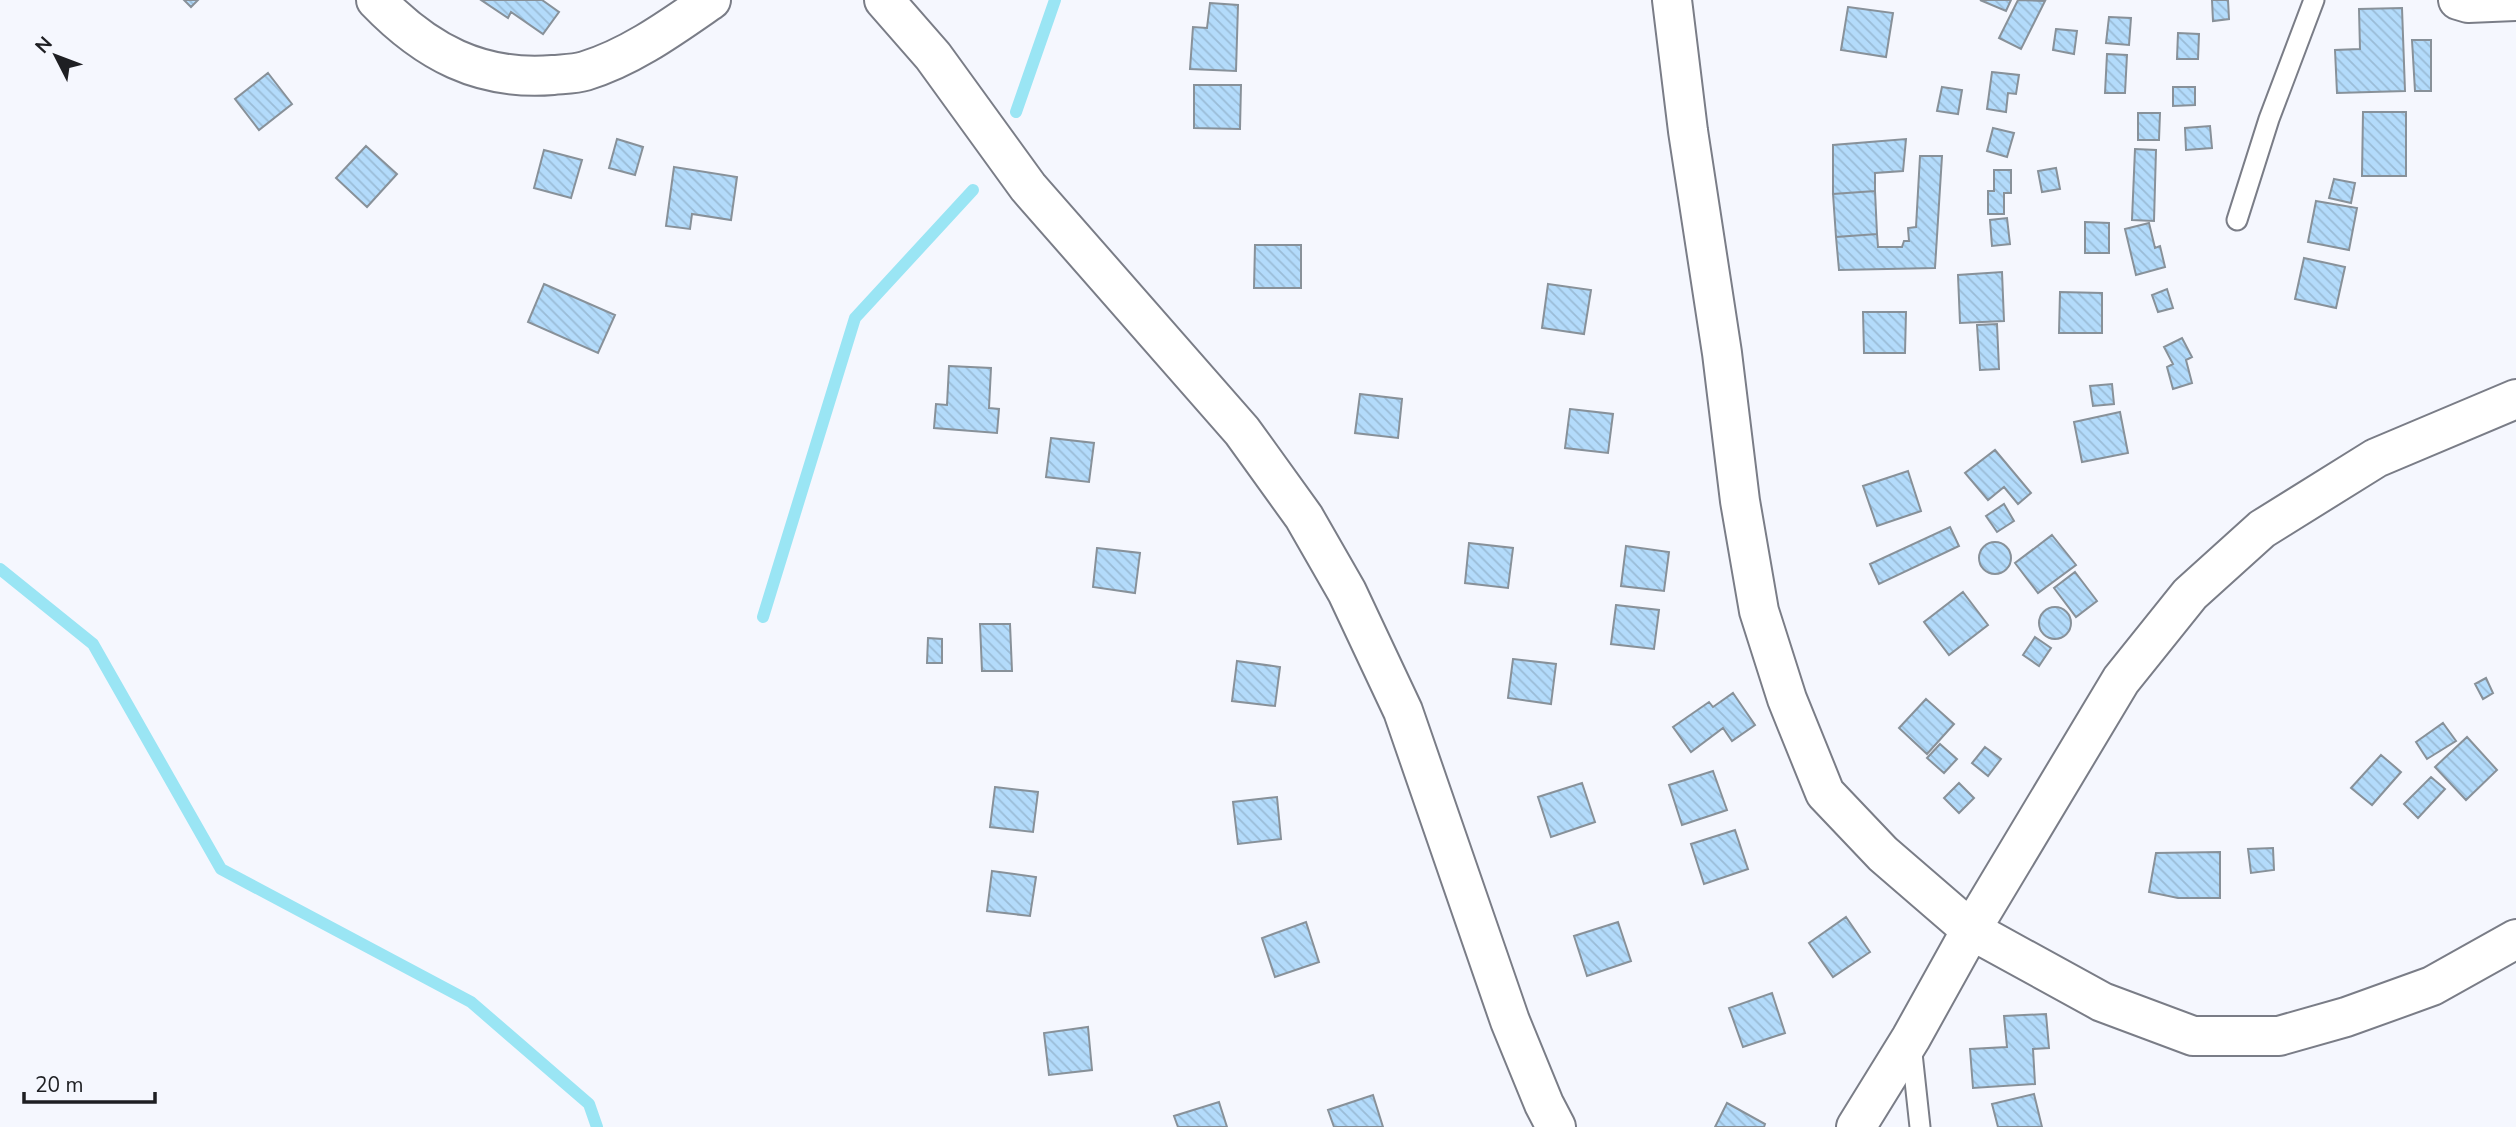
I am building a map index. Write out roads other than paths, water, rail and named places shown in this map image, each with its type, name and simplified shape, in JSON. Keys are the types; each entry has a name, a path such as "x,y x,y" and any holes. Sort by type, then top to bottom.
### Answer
{"street":[{"path":"376,0 430,47 480,70 528,77 583,72 652,41 711,0"},
{"path":"884,0 933,56 1028,187 1242,431 1304,517 1346,592 1403,711 1510,1021 1556,1127"},
{"path":"1672,0 1740,500 1759,611 1787,699 1825,793 1884,854 1971,930 2102,1002 2193,1036 2280,1036 2346,1017 2432,986 2516,939"},
{"path":"2458,0 2468,3 2516,1"},
{"path":"1856,1127 2121,680 2190,594 2262,528 2376,458 2516,399"}],"lane":[{"path":"2237,220 2269,119 2315,0"},
{"path":"1911,1038 1920,1127"}],"waterway":[{"path":"1016,112 1055,0"},
{"path":"763,617 855,318 973,190"},
{"path":"0,569 93,644 221,869 471,1002 589,1104 597,1127"}]}
